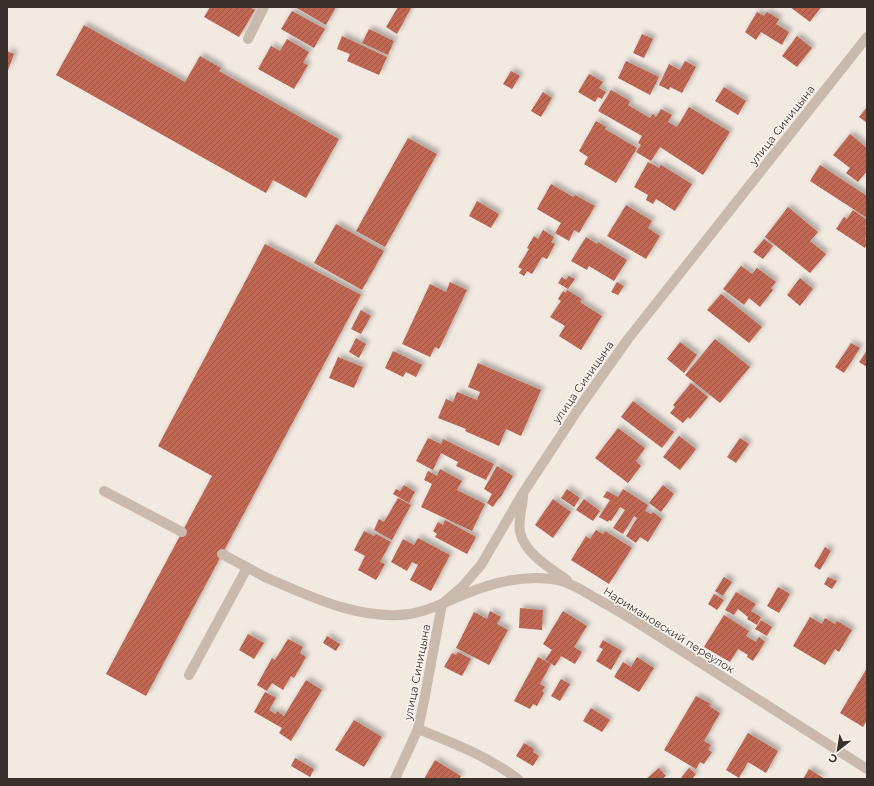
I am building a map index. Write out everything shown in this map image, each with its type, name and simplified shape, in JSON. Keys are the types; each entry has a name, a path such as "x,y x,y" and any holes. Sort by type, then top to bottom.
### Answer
{"street":[{"path":"248,39 264,7"},
{"name":"улица Синицына","path":"395,779 418,729 442,604 462,587 477,571 524,493 579,408 628,339 867,37"},
{"path":"104,490 182,532"},
{"path":"524,493 520,531 524,542 542,562 575,586"},
{"name":"Наримановский переулок","path":"222,554 265,577 300,592 336,605 376,614 410,614 442,604 484,587 520,578 559,580 575,586 628,616 867,769"},
{"path":"189,675 247,568"},
{"path":"418,729 474,752 500,766 518,779"}],"building":[{"path":"210,7 249,7 255,10 239,37 204,17"},
{"path":"295,7 336,7 326,25"},
{"path":"398,7 411,8 397,34 386,27"},
{"path":"790,7 821,7 810,22"},
{"path":"292,11 325,29 314,48 281,29"},
{"path":"757,12 764,16 767,12 779,19 776,24 789,32 782,45 761,32 756,40 745,32"},
{"path":"84,25 185,82 200,56 221,68 219,71 339,139 306,198 273,180 266,193 56,75"},
{"path":"369,29 394,41 388,55 362,43"},
{"path":"642,34 653,39 644,58 633,53"},
{"path":"342,36 387,57 379,75 347,61 350,54 337,49"},
{"path":"797,36 812,48 797,67 782,56"},
{"path":"287,39 309,52 303,63 308,65 294,89 258,69 271,46 280,51"},
{"path":"7,51 14,54 7,73"},
{"path":"626,61 659,77 650,95 618,78"},
{"path":"685,61 696,67 682,93 670,87 669,90 659,85 669,64 680,70"},
{"path":"511,71 520,76 512,89 503,84"},
{"path":"589,74 603,82 599,88 606,92 602,99 598,97 595,102 578,92"},
{"path":"724,87 746,101 738,115 715,101"},
{"path":"611,90 630,101 628,105 650,118 653,114 656,117 661,109 672,115 668,122 677,127 689,107 730,132 703,175 660,147 651,161 636,152 641,145 638,143 642,136 598,111"},
{"path":"543,92 552,98 541,117 531,111"},
{"path":"867,107 867,123 859,117"},
{"path":"596,121 606,127 605,129 637,148 616,183 584,164 588,157 579,151"},
{"path":"850,134 867,148 867,171 858,182 846,173 850,168 833,155"},
{"path":"408,138 437,154 385,247 356,231"},
{"path":"648,162 659,168 661,165 692,184 675,211 656,199 653,204 646,200 648,195 634,187"},
{"path":"820,165 867,196 867,218 810,181"},
{"path":"551,184 573,197 575,195 595,206 579,233 574,230 569,241 555,233 561,223 537,209"},
{"path":"477,201 499,214 491,228 469,216"},
{"path":"626,205 652,221 648,228 660,236 646,259 607,236"},
{"path":"788,207 818,232 810,241 826,254 810,273 765,237"},
{"path":"853,210 867,220 865,227 867,228 867,236 865,239 867,244 865,248 836,229 844,217 847,219"},
{"path":"336,224 384,251 362,290 314,263"},
{"path":"543,230 554,237 551,242 555,244 547,259 542,257 532,274 527,271 524,276 519,273 522,269 518,267 529,249 527,248 534,236 538,239"},
{"path":"586,237 597,244 598,242 627,260 614,281 589,266 587,270 571,261"},
{"path":"764,239 773,246 763,259 753,252"},
{"path":"265,244 361,295 146,696 106,674 212,476 158,446"},
{"path":"741,266 752,274 757,268 776,282 771,288 773,290 760,307 749,298 744,305 723,289"},
{"path":"569,276 575,279 568,289 558,283 562,277 566,280"},
{"path":"800,278 813,289 800,306 787,295"},
{"path":"450,282 467,290 439,349 435,347 430,357 402,344 430,284 446,292"},
{"path":"617,282 624,286 618,295 611,292"},
{"path":"567,290 582,299 580,302 602,316 581,350 559,336 565,326 550,317 561,301 558,299 563,291 566,293"},
{"path":"721,294 762,327 749,343 707,310"},
{"path":"361,310 371,316 361,334 351,329"},
{"path":"356,338 366,344 359,358 349,352"},
{"path":"715,339 750,367 720,403 685,375"},
{"path":"680,342 697,355 684,373 667,359"},
{"path":"851,343 860,348 844,373 835,367"},
{"path":"393,351 422,365 416,377 406,372 403,377 385,368"},
{"path":"866,352 867,353 867,367 859,362"},
{"path":"338,357 363,367 354,388 329,378"},
{"path":"478,363 541,390 521,436 506,429 499,446 465,431 466,429 438,418 446,399 453,402 457,392 477,400 480,392 468,387"},
{"path":"691,383 708,397 690,419 688,417 683,423 670,413 675,407 673,405"},
{"path":"633,401 674,432 662,448 621,417"},
{"path":"618,428 645,448 636,461 641,466 628,483 595,458"},
{"path":"679,436 696,449 680,470 663,457"},
{"path":"428,438 441,444 443,439 494,464 486,480 456,466 458,462 441,453 433,470 416,461"},
{"path":"740,438 749,444 736,463 727,457"},
{"path":"497,466 513,476 493,507 487,503 492,494 484,489"},
{"path":"440,469 462,481 457,490 485,504 472,531 421,507 432,484 424,480 428,471 437,476"},
{"path":"404,485 415,492 409,503 393,494 396,489 400,491"},
{"path":"663,485 674,494 661,512 649,503"},
{"path":"567,489 580,498 574,507 561,498"},
{"path":"623,489 648,505 645,511 651,514 653,512 662,519 648,542 640,537 636,543 626,536 637,518 634,516 623,534 613,528 625,510 620,507 611,521 609,520 608,522 599,517 610,500 603,497 607,491 618,497"},
{"path":"398,498 411,505 392,540 374,530 379,519 384,522"},
{"path":"553,499 571,512 553,538 535,525"},
{"path":"584,499 600,511 593,521 576,510"},
{"path":"445,520 476,537 467,554 435,537 437,534 433,531 438,522 443,525"},
{"path":"596,530 603,534 605,531 632,548 609,584 571,560 586,536 590,539"},
{"path":"364,531 374,536 376,534 391,542 380,562 385,564 376,580 358,570 365,556 354,550"},
{"path":"418,538 450,555 431,591 410,580 418,565 412,562 407,571 391,562 403,539 414,545"},
{"path":"825,547 831,551 820,570 814,566"},
{"path":"724,577 732,582 723,596 715,591"},
{"path":"828,577 837,581 832,589 824,584"},
{"path":"778,587 790,594 779,613 767,606"},
{"path":"736,592 756,604 751,611 761,617 757,625 747,619 748,617 738,609 734,615 725,610"},
{"path":"714,594 724,600 717,610 708,604"},
{"path":"520,608 543,610 542,630 519,628"},
{"path":"490,611 501,617 497,624 508,630 489,665 456,648 474,612 487,619"},
{"path":"563,611 587,626 574,647 582,652 575,664 561,656 555,666 545,660 552,650 543,644"},
{"path":"724,615 749,631 746,636 756,642 759,637 765,642 753,661 747,657 748,655 738,649 730,662 704,647"},
{"path":"810,617 822,624 825,618 835,624 837,621 852,630 839,652 835,649 825,665 793,646"},
{"path":"761,620 772,627 767,636 755,629"},
{"path":"248,634 264,643 254,659 239,650"},
{"path":"327,636 340,644 336,651 323,643"},
{"path":"288,639 303,647 300,653 306,657 294,678 291,676 283,690 272,683 267,691 257,685 272,658 275,660"},
{"path":"603,640 622,651 611,670 596,661 603,649 599,647"},
{"path":"458,652 471,659 462,676 444,667 452,653 456,655"},
{"path":"538,657 551,664 540,684 545,687 542,691 544,693 537,706 533,704 530,709 514,701"},
{"path":"637,657 654,668 639,692 614,677 623,662 631,667"},
{"path":"867,668 867,720 863,727 840,713"},
{"path":"561,679 570,684 560,701 551,696"},
{"path":"306,680 322,690 291,741 279,733 282,728 254,712 265,692 276,698 269,710 276,714 277,711 284,716"},
{"path":"696,696 711,704 709,706 720,713 704,741 711,745 708,750 712,752 704,764 700,762 696,769 664,750"},
{"path":"591,708 610,720 602,732 583,721"},
{"path":"354,720 382,737 364,767 335,750"},
{"path":"748,733 778,751 766,773 748,762 739,778 726,770"},
{"path":"524,743 534,749 533,752 539,756 533,766 516,756"},
{"path":"295,758 314,769 310,777 291,766"},
{"path":"435,760 461,776 459,779 424,779"},
{"path":"659,768 666,776 662,779 646,779"},
{"path":"689,768 696,774 692,779 680,779"},
{"path":"809,769 825,779 803,779"}]}
